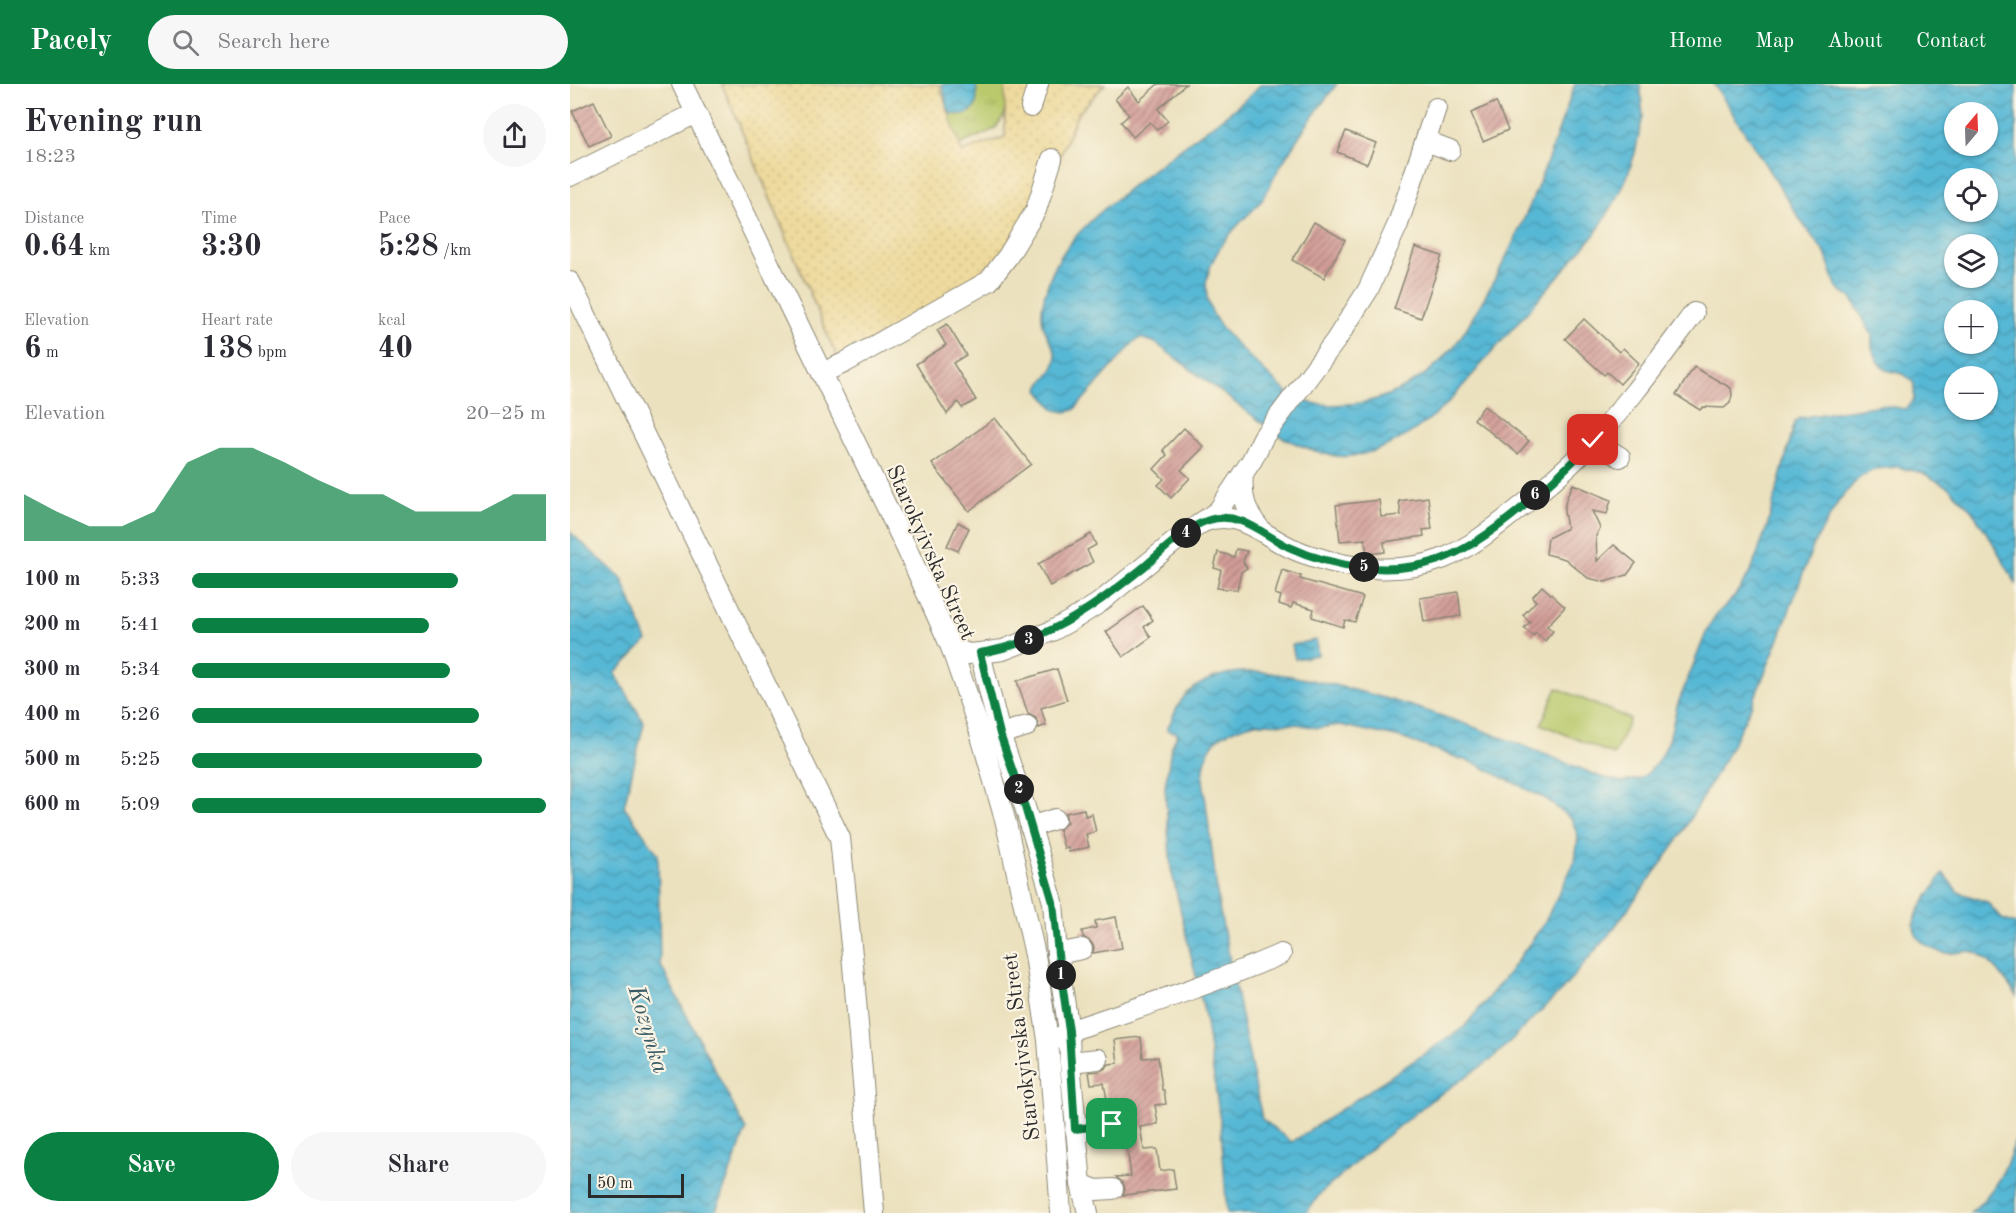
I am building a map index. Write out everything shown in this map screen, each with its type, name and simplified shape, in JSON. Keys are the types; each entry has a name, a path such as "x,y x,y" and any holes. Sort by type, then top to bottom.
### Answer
{"street":[{"name":"Starokyivska Street","path":"682,84 906,547 951,647 979,729 1006,823 1029,922 1047,1040 1061,1213"},
{"path":"1031,107 1038,84"},
{"path":"1186,533 1218,511 1264,436 1306,381 1368,290 1398,224 1436,108"},
{"path":"570,176 696,114"},
{"path":"1426,141 1450,150"},
{"path":"822,373 844,363 989,281 1008,256 1036,210 1052,159"},
{"path":"570,282 840,838 874,1213"},
{"path":"951,647 968,654 1003,650 1052,631 1114,591 1186,533 1204,522 1220,518 1239,520 1260,529 1301,553 1340,564 1383,568 1425,564 1458,552 1486,534 1560,474 1645,380 1694,313"},
{"path":"1599,432 1620,457"},
{"path":"1247,467 1242,495 1250,516 1260,529"},
{"path":"980,653 1000,734 1053,902 1069,1031 1075,1129 1084,1198 1096,1190 1113,1189"},
{"path":"1000,734 1027,726"},
{"path":"1030,827 1055,819"},
{"path":"1058,954 1082,949"},
{"path":"1047,1040 1060,1038 1069,1031 1175,995 1281,954"},
{"path":"1070,1062 1098,1059"},
{"path":"1075,1129 1112,1124"}],"green space":[{"path":"976,84 1011,84 1015,99 995,129 897,173 976,86"},
{"path":"1557,688 1630,719 1614,755 1541,724"}],"sand":[{"path":"722,84 939,84 962,152 1005,137 1005,84 1105,84 1077,115 1036,214 992,273 838,360"}],"water":[{"path":"942,84 976,84 976,104 971,112 951,114"},
{"path":"1261,84 1337,84 1296,142 1261,201 1219,249 1209,271 1206,292 1214,317 1241,348 1290,394 1308,403 1319,404 1364,402 1392,393 1430,370 1456,344 1511,248 1545,168 1575,84 1640,84 1643,116 1627,177 1618,197 1595,234 1447,404 1415,430 1391,444 1365,454 1343,456 1324,453 1296,443 1280,436 1154,342 1140,338 1074,410 1066,412 1055,410 1039,390 1056,359 1054,348 1043,325 1042,312 1049,280 1062,254 1079,233 1111,203 1230,112"},
{"path":"1714,84 2016,84 2016,584 1970,508 1948,487 1923,473 1897,467 1875,469 1859,478 1840,499 1813,546 1751,707 1727,755 1676,843 1611,932 1563,989 1492,1059 1429,1102 1374,1146 1319,1195 1306,1213 1227,1213 1221,1127 1205,1016 1171,869 1165,787 1171,748 1178,733 1167,730 1178,706 1192,689 1221,675 1249,672 1279,674 1320,682 1428,711 1601,777 1623,782 1639,779 1649,772 1662,755 1669,740 1677,706 1706,633 1715,616 1734,597 1751,571 1767,527 1795,422 1800,418 1810,416 1881,405 1905,409 1914,399 1914,384 1910,379 1903,374 1886,370 1880,365 1872,348 1872,335 1852,299 1837,288 1825,253 1803,224","holes":["1255,723 1296,724 1318,728 1340,725 1401,738 1476,764 1546,799 1572,820 1578,837 1575,861 1543,925 1506,976 1464,1027 1292,1142 1262,1119 1219,907 1203,779 1204,766 1211,746 1232,730"]},
{"name":"Kozynka","path":"570,532 622,579 647,641 615,673 644,723 624,806 658,854 660,964 746,1130 715,1213 570,1213"},
{"path":"1316,640 1318,655 1295,659 1292,645"},
{"path":"1943,873 1958,892 1987,902 2002,919 2016,924 2016,996 2005,979 1979,954 1971,951 1951,953 1936,951 1919,938 1914,924 1916,917"},
{"path":"2016,1137 2016,1213 1970,1213 1999,1179"}],"building":[{"path":"1158,84 1186,84 1158,109 1168,121 1157,130 1150,122 1133,137 1121,122 1129,115 1115,99 1128,87 1139,101"},
{"path":"594,101 611,136 589,146 572,111"},
{"path":"1496,102 1508,130 1483,141 1471,113"},
{"path":"1346,131 1376,143 1367,164 1337,152"},
{"path":"1314,222 1345,240 1324,278 1292,260"},
{"path":"1415,247 1442,256 1421,318 1394,309"},
{"path":"1584,319 1619,352 1623,348 1639,363 1620,384 1607,372 1604,375 1565,339"},
{"path":"947,324 966,355 953,363 976,400 962,408 958,402 947,414 916,364 946,345 937,330"},
{"path":"1694,367 1731,388 1730,403 1724,408 1703,407 1700,410 1676,395"},
{"path":"1484,406 1529,441 1518,454 1474,419"},
{"path":"995,418 1031,464 969,511 932,464"},
{"path":"1184,428 1204,447 1181,470 1190,478 1171,498 1158,485 1164,479 1154,469 1167,455 1163,450"},
{"path":"1573,484 1611,500 1607,514 1592,511 1600,528 1596,536 1597,561 1614,545 1636,563 1627,575 1605,582 1588,578 1565,559 1546,554 1548,538 1567,528 1564,512 1566,499"},
{"path":"1428,497 1432,529 1423,530 1424,536 1384,542 1385,552 1367,554 1365,539 1340,541 1336,505 1379,500 1381,517 1401,515 1399,501"},
{"path":"958,522 969,528 958,551 947,546"},
{"path":"1091,534 1096,545 1087,550 1093,562 1050,586 1038,564"},
{"path":"1236,549 1247,551 1243,562 1247,568 1241,572 1237,590 1217,588 1221,570 1214,568 1218,552 1234,557"},
{"path":"1282,570 1301,576 1300,579 1363,597 1355,622 1345,620 1343,627 1312,617 1314,609 1293,603 1291,608 1279,604 1281,596 1275,594"},
{"path":"1542,586 1565,607 1547,626 1553,631 1545,641 1536,633 1533,636 1524,628 1530,622 1523,615 1536,601 1532,597"},
{"path":"1458,592 1461,616 1424,622 1420,598"},
{"path":"1143,606 1153,620 1144,627 1151,637 1123,657 1106,632"},
{"path":"1057,669 1067,700 1041,708 1046,725 1039,728 1036,718 1028,714 1017,681"},
{"path":"1084,809 1085,816 1092,814 1096,832 1086,834 1089,847 1069,852 1068,847 1064,848 1059,830 1067,822 1065,813"},
{"path":"1116,917 1122,948 1093,953 1094,947 1083,937 1082,931 1096,928 1095,921"},
{"path":"1141,1037 1143,1058 1158,1057 1166,1104 1155,1105 1158,1124 1140,1127 1144,1150 1157,1149 1160,1171 1173,1169 1176,1189 1123,1195 1125,1189 1123,1183 1116,1177 1131,1176 1122,1112 1109,1112 1104,1083 1091,1084 1089,1072 1100,1071 1109,1064 1118,1063 1115,1040"}],"route":[{"path":"1112,1124 1075,1129 1069,1031 1053,902 1025,807 1000,734 980,653 1003,650 1052,631 1077,617 1099,603 1186,533 1209,520 1232,518 1245,522 1301,553 1340,564 1360,567 1404,567 1441,559 1458,552 1512,514 1560,474 1593,440"}]}
